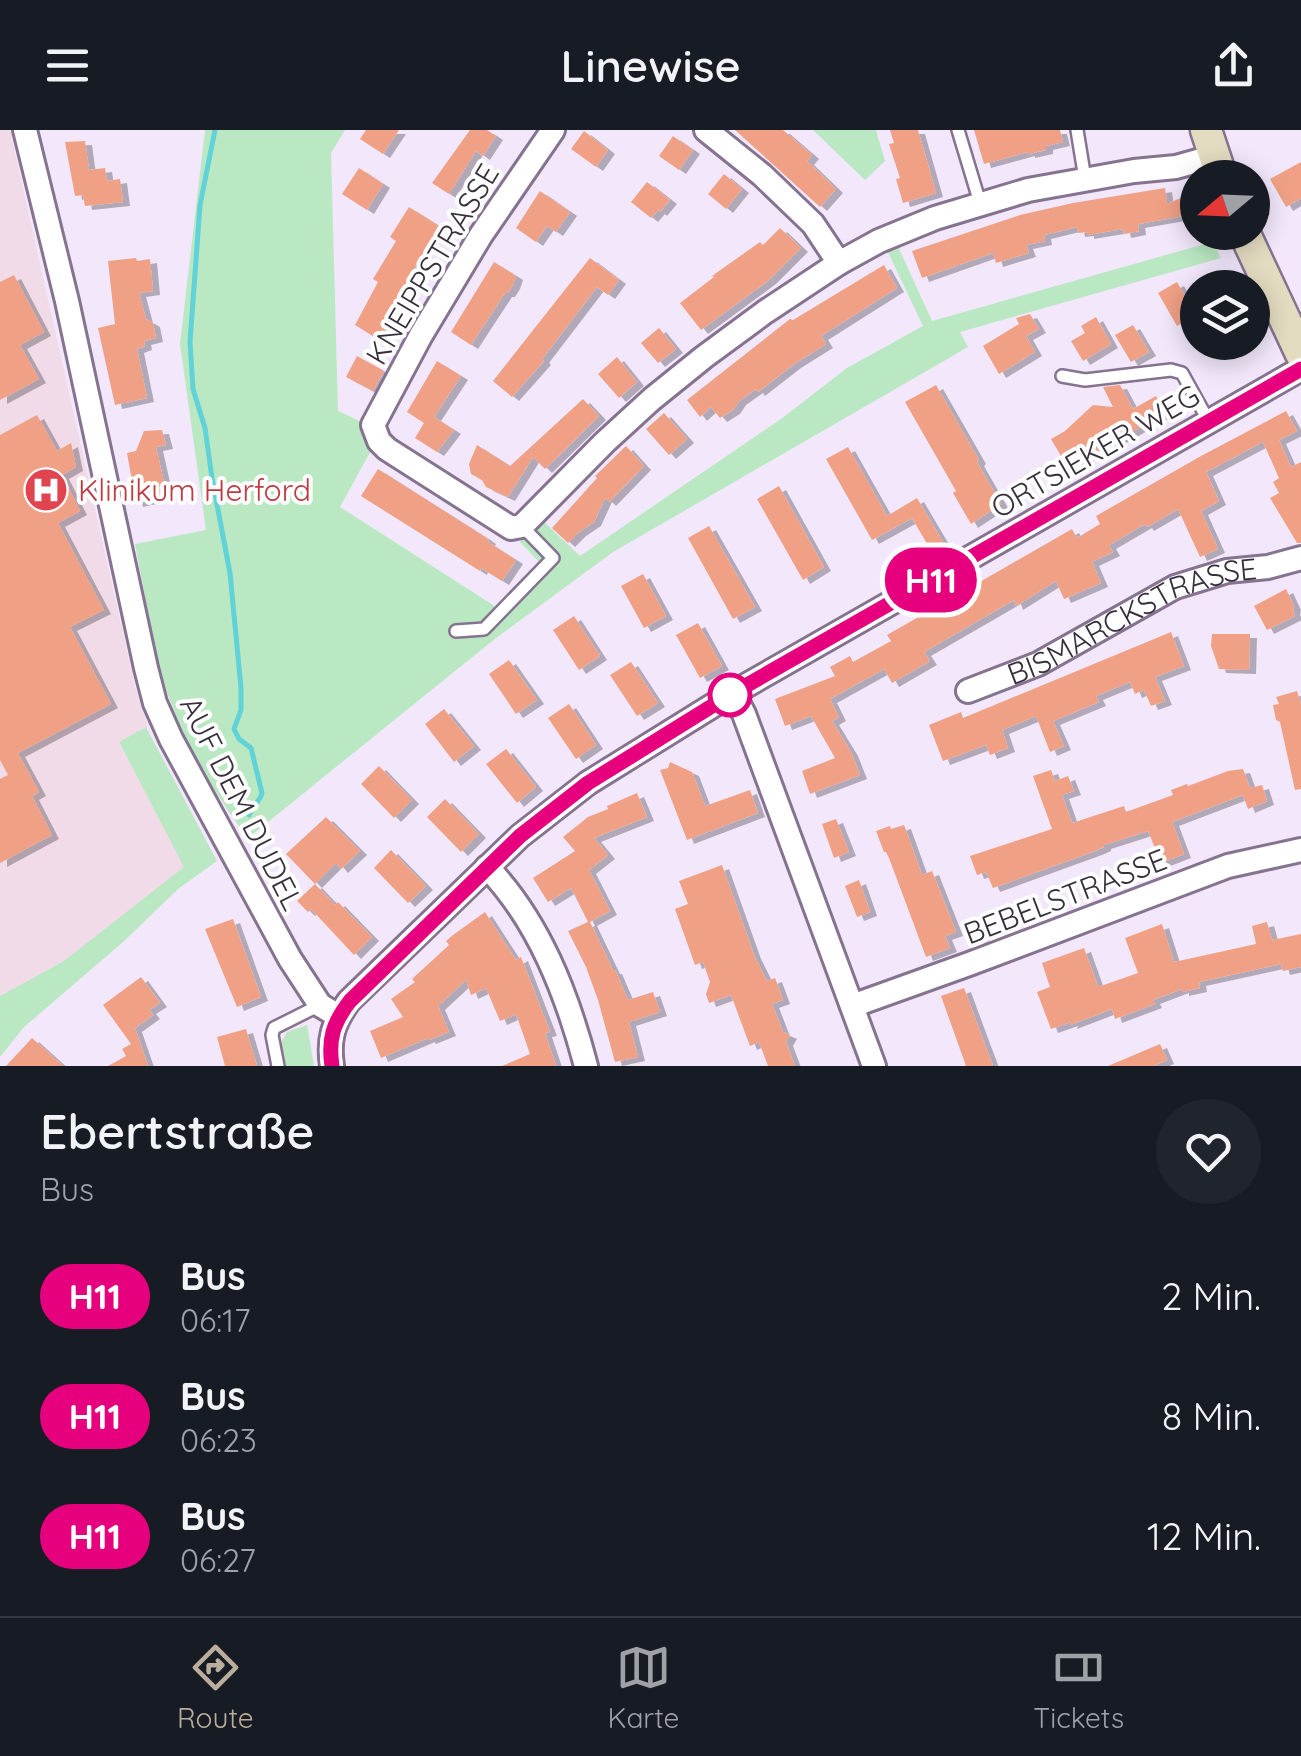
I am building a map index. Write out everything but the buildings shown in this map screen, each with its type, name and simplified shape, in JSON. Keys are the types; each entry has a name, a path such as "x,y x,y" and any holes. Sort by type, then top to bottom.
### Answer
{"main road":[{"path":"1252,250 1301,354"}],"street":[{"name":"AUF DEM DUDEL","path":"25,130 155,702 272,927 329,1011"},
{"name":"KNEIPPSTRASSE","path":"522,526 510,528 386,449 373,424 481,235 553,130"},
{"path":"706,130 762,175 813,224 839,264"},
{"path":"522,526 652,399 735,334 839,264 890,236 1028,190 1176,167 1214,155"},
{"name":"ORTSIEKER WEG","path":"329,1011 350,1001 487,866 588,783 733,693 1301,369"},
{"name":"BISMARCKSTRASSE","path":"968,691 1038,664 1175,587 1226,571 1268,568 1301,558"},
{"path":"733,693 874,1066"},
{"name":"BEBELSTRASSE","path":"852,1006 1228,866 1301,850"},
{"path":"487,866 504,884 544,948 562,989 586,1066"},
{"path":"329,1011 332,1066"}],"lane":[{"path":"958,130 980,203"},
{"path":"1078,130 1085,179"},
{"path":"1062,376 1085,380 1172,370 1182,373 1208,420"},
{"path":"456,630 484,629 553,558 522,526"},
{"path":"278,1066 274,1028 329,1011"}],"shaded area":[{"name":"Klinikum Herford","path":"0,130 10,130 135,687 148,726 119,743 185,867 64,961 0,996"}],"green space":[{"path":"205,130 345,130 331,153 338,411 366,424 365,436 374,445 340,507 496,607 539,562 520,542 542,520 580,556 781,419 847,368 923,326 885,246 896,242 932,321 1184,250 1216,250 1221,258 960,332 968,347 613,552 496,638 248,838 207,778 166,689 135,544 206,530 180,344"},
{"path":"813,130 876,130 885,161 865,180"},
{"path":"146,727 217,861 178,889 24,1027 0,1057 0,996 64,961 184,867 119,742"},
{"path":"307,1025 314,1066 286,1066 281,1043 287,1032"}],"waterway":[{"path":"215,130 200,205 190,342 193,389 205,428 230,573 241,688 241,710 234,729 251,748 262,793 249,815"}],"bus line":[{"name":"H11","path":"332,1066 330,1034 350,1001 487,866 588,783 733,693 1301,369"}],"place":[{"name":"Klinikum Herford","path":"46,490"}]}
